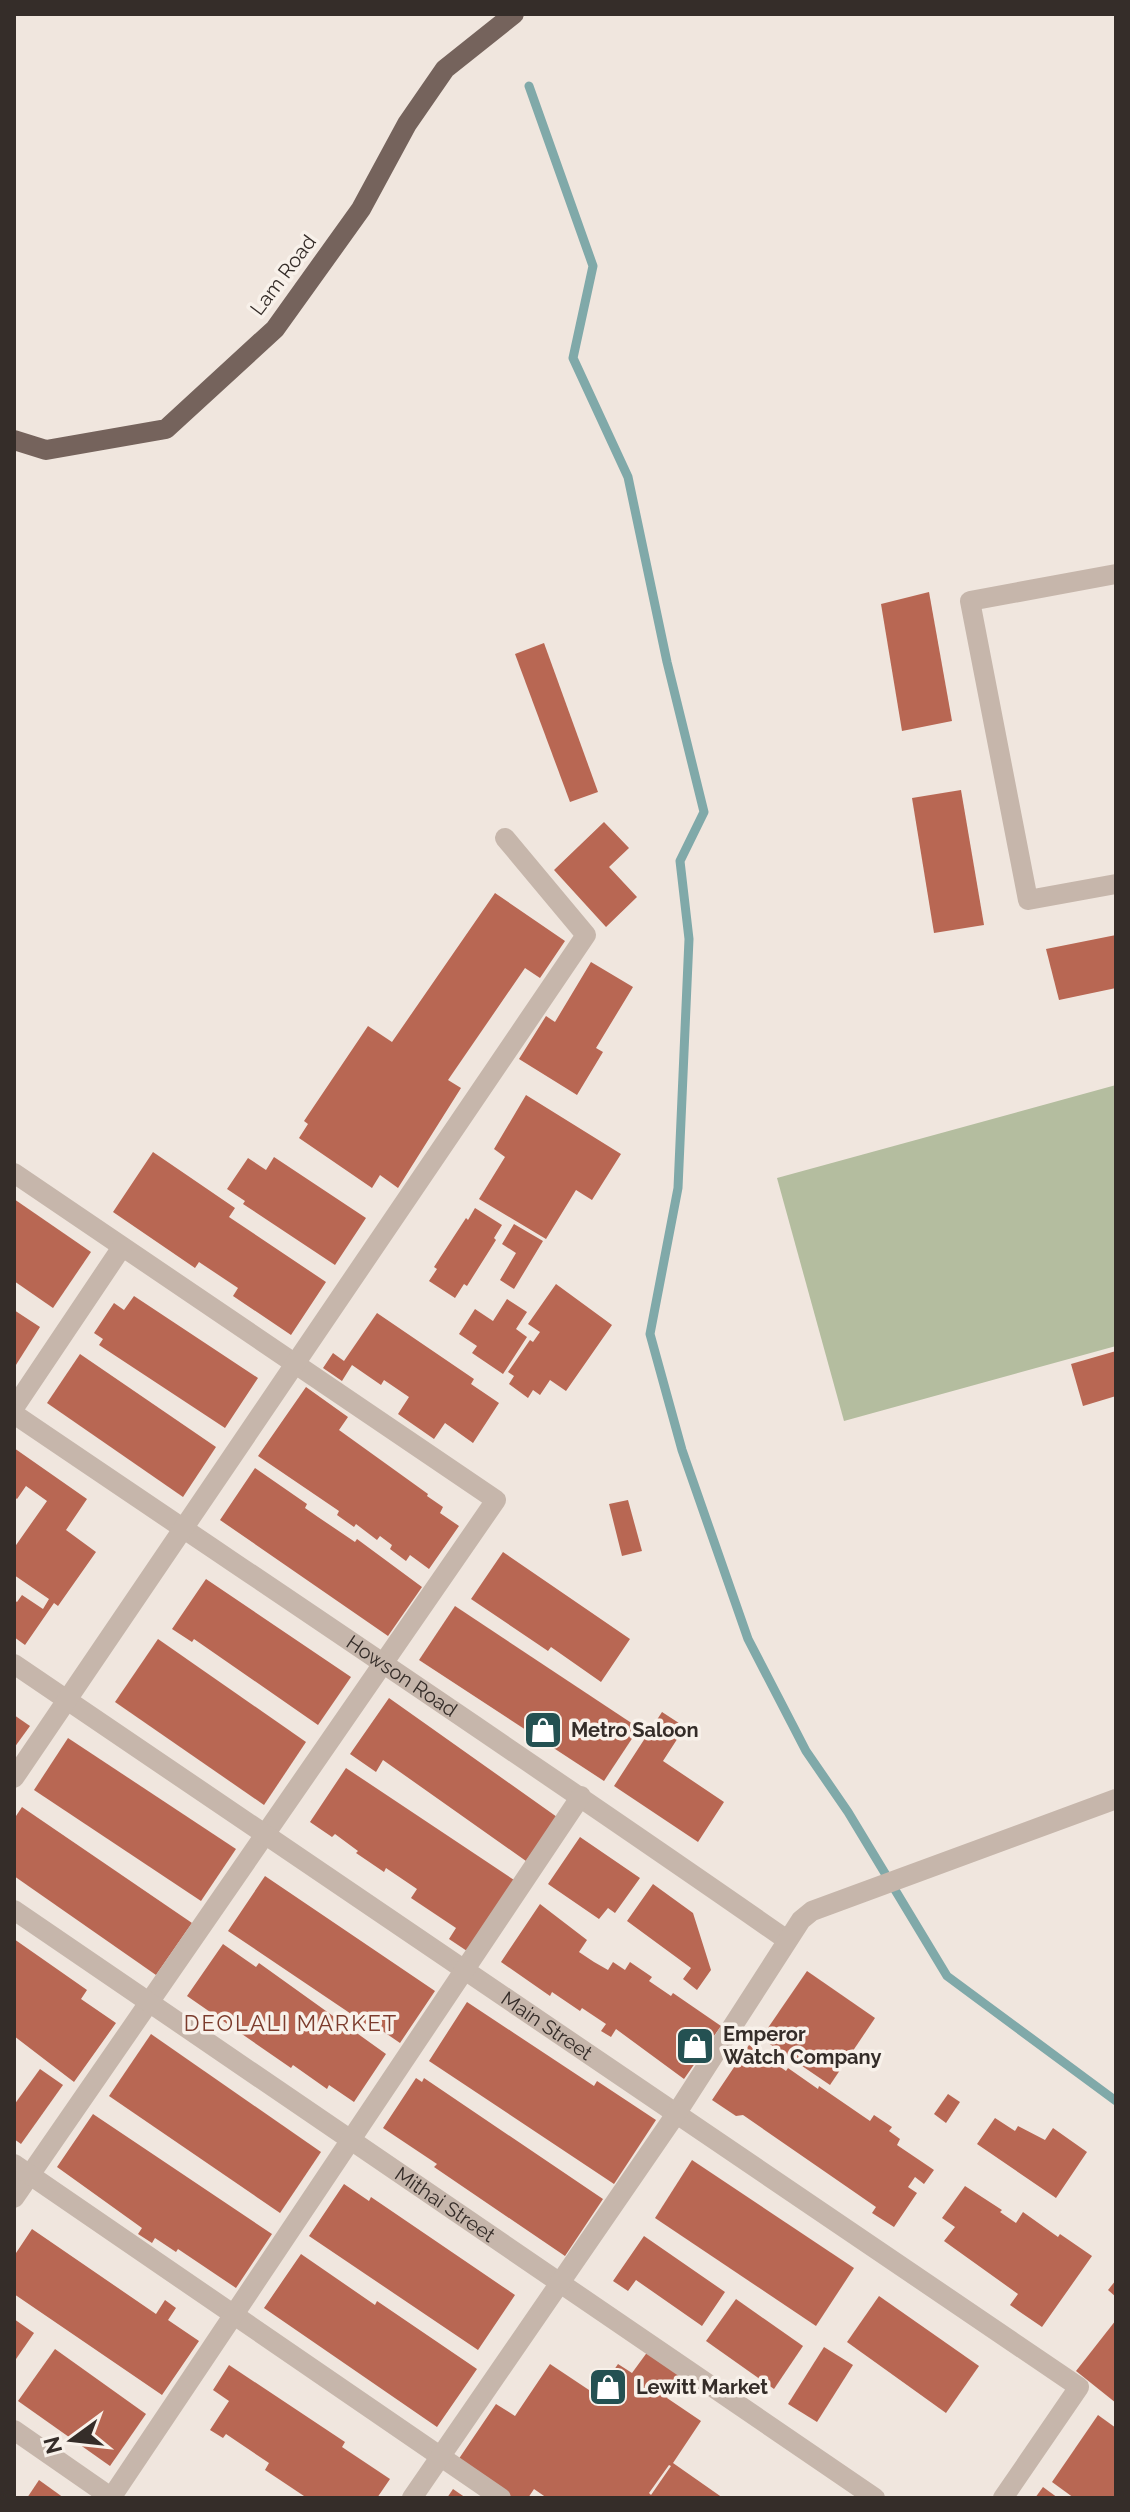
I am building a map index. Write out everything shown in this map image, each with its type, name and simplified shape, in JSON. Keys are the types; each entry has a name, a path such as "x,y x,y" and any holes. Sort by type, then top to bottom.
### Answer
{"main road":[{"name":"Lam Road","path":"14,440 46,450 166,429 275,329 361,209 407,124 445,69 514,14"}],"street":[{"path":"1116,574 970,601 1028,900 1116,884"},
{"path":"14,1778 586,935 505,838"},
{"path":"14,1173 496,1500 149,2002 22,2169 14,2198"},
{"path":"14,1411 122,1247"},
{"name":"Howson Road","path":"14,1411 382,1665 581,1796 787,1940"},
{"name":"Main Street","path":"14,1664 1079,2387 1003,2498"},
{"path":"14,2430 112,2498 581,1796"},
{"path":"412,2498 676,2114 801,1920 812,1911 1116,1799"},
{"name":"Mithai Street","path":"14,1910 875,2498"},
{"path":"22,2169 501,2498"}],"green space":[{"path":"1116,1085 1116,1346 844,1421 777,1178"}],"building":[{"path":"929,592 952,721 902,731 881,604"},
{"path":"544,643 598,792 570,802 515,654"},
{"path":"961,790 984,925 934,933 912,798"},
{"path":"604,822 629,848 609,867 637,897 606,927 554,870"},
{"path":"495,893 565,941 540,978 525,968 448,1080 461,1088 398,1188 380,1175 372,1188 299,1138 308,1124 304,1121 368,1026 392,1042"},
{"path":"1116,935 1116,988 1059,1000 1046,949"},
{"path":"591,962 633,987 596,1048 603,1052 577,1095 519,1059 546,1016 555,1022"},
{"path":"526,1095 621,1154 592,1200 576,1190 546,1239 479,1199 505,1157 494,1149"},
{"path":"153,1152 235,1208 229,1217 326,1282 291,1335 233,1296 238,1288 199,1262 195,1268 113,1212"},
{"path":"274,1157 366,1218 335,1265 243,1204 245,1201 227,1189 248,1158 266,1170"},
{"path":"14,1199 91,1252 53,1308 14,1281"},
{"path":"475,1208 502,1225 467,1286 464,1284 455,1298 429,1281 437,1269 434,1267"},
{"path":"514,1224 543,1241 514,1289 500,1280 516,1253 502,1244"},
{"path":"556,1284 612,1325 566,1391 550,1380 540,1395 533,1390 528,1398 509,1384 514,1376 508,1372 530,1340 533,1342 540,1332 528,1324"},
{"path":"134,1296 258,1378 225,1428 99,1345 103,1339 94,1333 114,1303 124,1310"},
{"path":"507,1299 527,1312 516,1329 527,1337 503,1374 472,1353 477,1346 459,1334 475,1309 493,1321"},
{"path":"14,1310 40,1327 14,1368"},
{"path":"377,1313 474,1379 471,1384 499,1403 473,1443 445,1423 434,1439 398,1414 409,1397 384,1380 381,1385 352,1365 342,1381 323,1368 333,1353 344,1361"},
{"path":"1116,1351 1116,1396 1083,1406 1071,1364"},
{"path":"80,1354 216,1447 183,1497 47,1403"},
{"path":"306,1387 348,1417 339,1430 428,1494 443,1507 440,1513 459,1526 429,1569 410,1555 406,1561 390,1549 392,1545 380,1536 377,1540 356,1524 354,1527 337,1515 339,1511 258,1456"},
{"path":"14,1448 87,1499 66,1530 96,1552 58,1606 54,1603 25,1645 14,1637 14,1600 17,1602 22,1595 43,1609 49,1599 14,1575 14,1548 47,1501 26,1486 17,1499 14,1497"},
{"path":"255,1468 307,1504 305,1508 355,1542 357,1539 422,1587 388,1636 220,1520"},
{"path":"628,1500 642,1551 622,1556 609,1504"},
{"path":"503,1552 630,1639 601,1682 551,1647 548,1651 471,1599"},
{"path":"206,1579 351,1677 318,1725 194,1639 192,1642 172,1629"},
{"path":"455,1606 639,1728 604,1781 419,1660"},
{"path":"158,1639 306,1742 264,1805 115,1702"},
{"path":"389,1698 557,1817 526,1861 383,1760 376,1772 350,1754"},
{"path":"662,1712 685,1727 663,1761 724,1802 698,1842 614,1786"},
{"path":"14,1715 30,1726 14,1748"},
{"path":"68,1738 236,1849 201,1901 34,1790"},
{"path":"346,1768 517,1882 470,1953 449,1939 456,1928 411,1898 417,1889 386,1868 384,1872 335,1834 332,1837 310,1822"},
{"path":"22,1807 192,1923 156,1975 14,1876 14,1819"},
{"path":"580,1837 640,1878 615,1913 608,1908 599,1919 548,1884"},
{"path":"265,1876 435,1991 400,2043 368,2021 366,2024 228,1931"},
{"path":"653,1884 693,1913 711,1970 697,1990 683,1979 691,1968 627,1921"},
{"path":"540,1904 587,1940 579,1952 608,1970 613,1962 625,1970 630,1962 652,1977 649,1981 671,1996 673,1993 721,2026 684,2079 616,2029 611,2037 601,2031 606,2024 552,1992 550,1996 501,1962"},
{"path":"14,1939 87,1990 81,1999 116,2023 74,2082 14,2036"},
{"path":"223,1944 256,1967 259,1963 386,2054 354,2102 329,2085 327,2089 293,2065 291,2068 187,1996"},
{"path":"807,1971 875,2018 830,2085 761,2038"},
{"path":"467,2002 594,2086 597,2081 656,2120 614,2184 429,2061"},
{"path":"151,2034 321,2152 280,2213 109,2096"},
{"path":"749,2045 786,2071 788,2068 818,2089 819,2086 870,2121 874,2115 892,2127 889,2131 900,2139 897,2145 934,2170 924,2184 915,2177 908,2187 917,2193 894,2227 872,2213 876,2207 743,2115 736,2116 712,2100"},
{"path":"40,2069 63,2085 21,2144 14,2139 14,2105"},
{"path":"416,2078 422,2082 424,2078 603,2199 565,2256 434,2167 437,2164 383,2128"},
{"path":"948,2094 960,2102 946,2123 934,2114"},
{"path":"93,2114 272,2234 236,2288 178,2249 176,2252 155,2238 152,2243 138,2234 142,2228 57,2167"},
{"path":"995,2118 1015,2131 1018,2126 1045,2140 1053,2128 1087,2152 1056,2198 977,2144"},
{"path":"692,2160 854,2268 816,2326 655,2218"},
{"path":"344,2184 369,2201 371,2197 515,2295 478,2350 309,2236"},
{"path":"965,2186 1016,2223 1023,2212 1092,2256 1042,2327 1010,2305 1018,2294 944,2241 955,2227 942,2218"},
{"path":"32,2229 156,2314 165,2300 176,2308 168,2320 199,2341 162,2395 14,2294 14,2256"},
{"path":"644,2236 725,2292 702,2326 636,2280 628,2291 613,2281"},
{"path":"301,2254 477,2369 437,2427 264,2308"},
{"path":"1116,2280 1116,2297 1108,2290"},
{"path":"879,2296 979,2366 946,2413 847,2342"},
{"path":"736,2299 803,2346 774,2389 706,2341"},
{"path":"14,2319 34,2333 14,2362"},
{"path":"1116,2320 1116,2403 1076,2371"},
{"path":"651,2347 685,2371 667,2398 701,2421 673,2463 723,2498 547,2498 534,2489 528,2498 507,2498 456,2463 496,2404 515,2416 550,2364 589,2390 592,2386 599,2392 618,2364 632,2373","holes":["671,2466 651,2495 649,2493"]},
{"path":"824,2347 853,2365 817,2422 788,2404"},
{"path":"55,2349 146,2414 110,2466 18,2401"},
{"path":"229,2365 345,2442 342,2447 390,2479 377,2498 307,2498 265,2470 269,2463 226,2434 223,2438 210,2430 229,2401 213,2390"},
{"path":"1098,2415 1116,2428 1116,2498 1074,2498 1052,2482"},
{"path":"39,2480 64,2498 27,2498"},
{"path":"1043,2487 1058,2498 1035,2498"},
{"path":"453,2489 466,2498 447,2498"}],"waterway":[{"path":"529,86 593,266 573,358 628,477 667,662 704,812 680,861 689,939 678,1188 650,1334 682,1450 748,1639 806,1751 848,1812 947,1976 1116,2101"}],"place":[{"name":"Metro Saloon","path":"543,1730"},
{"name":"Emperor Watch Company","path":"695,2046"},
{"name":"Lewitt Market","path":"608,2387"}],"district":[{"name":"DEOLALI MARKET","path":"291,2023"}]}
